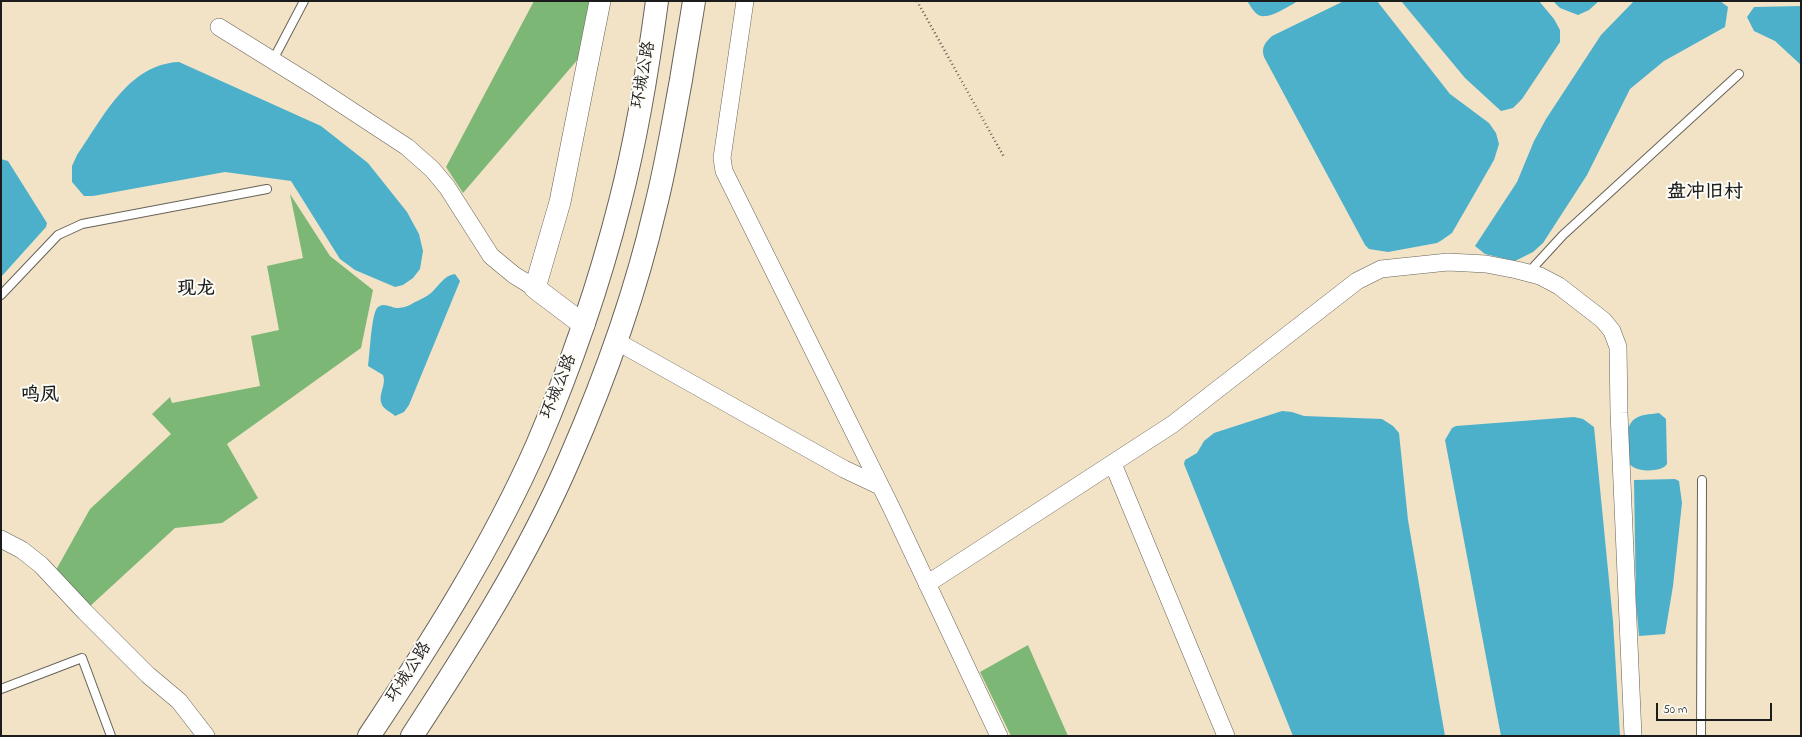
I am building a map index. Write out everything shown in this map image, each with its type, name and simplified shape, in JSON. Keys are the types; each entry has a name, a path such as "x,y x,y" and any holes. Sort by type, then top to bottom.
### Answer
{"highway":[{"name":"环城公路","path":"369,736 446,616 510,501 536,445 584,325 620,202 636,126 657,1"},
{"name":"环城公路","path":"412,736 477,634 542,517 569,460 616,341 635,284 655,210 672,133 694,1"}],"street":[{"path":"535,288 560,202 600,1"},
{"path":"745,1 722,158 724,171 880,486 999,736"},
{"path":"219,27 273,60 407,147 432,169 448,187 491,256 514,275 535,288 584,325"},
{"path":"927,584 1174,424 1357,281 1372,273 1390,268 1448,262 1486,264 1528,272 1559,286 1603,320 1612,331 1618,347 1619,413 1633,736"},
{"path":"616,341 844,469 880,486"},
{"path":"1113,464 1226,736"},
{"path":"1,539 22,550 41,565 85,612 148,675 179,701 206,736"}],"lane":[{"path":"273,60 304,1"},
{"path":"1528,272 1563,235 1738,74"},
{"path":"1,295 58,235 82,224 267,188"},
{"path":"1701,736 1702,480"},
{"path":"1,689 82,658 111,736"}],"path":[{"path":"917,1 1004,157"}],"green space":[{"path":"534,1 592,1 579,58 463,193 446,167"},
{"path":"290,194 330,256 373,290 361,348 227,444 258,498 222,523 175,528 88,608 56,570 90,509 171,434 152,414 170,397 172,403 260,386 251,336 279,330 267,266 303,258"},
{"path":"1028,645 1068,736 1011,736 980,672"}],"water":[{"path":"1247,1 1298,1 1272,15 1261,16 1253,10"},
{"path":"1344,1 1377,1 1450,94 1489,123 1496,133 1499,144 1494,160 1452,233 1437,243 1388,252 1369,249 1365,245 1264,57 1264,45 1272,36"},
{"path":"1401,1 1539,1 1554,19 1560,30 1560,42 1522,99 1513,108 1501,111 1465,78"},
{"path":"1553,1 1599,1 1589,10 1578,15 1560,8"},
{"path":"1634,1 1720,1 1728,7 1725,27 1664,61 1630,89 1587,175 1543,243 1533,252 1515,261 1485,254 1475,246 1517,182 1534,141 1546,119 1601,35"},
{"path":"1801,6 1801,65 1775,41 1754,31 1747,17 1754,7"},
{"path":"179,62 321,126 368,163 407,212 419,234 423,251 420,269 413,278 403,285 395,287 355,270 340,259 291,181 225,172 93,196 84,196 72,182 72,166 77,155 107,110 131,83 145,72 161,65"},
{"path":"1,159 8,161 47,223 46,227 1,277"},
{"path":"455,274 460,281 409,405 404,412 395,416 382,405 381,394 384,382 383,375 368,366 372,327 377,308 382,305 395,308 405,307 431,293 447,277"},
{"path":"1282,411 1292,412 1304,416 1382,419 1393,426 1399,433 1408,520 1445,736 1293,736 1184,464 1185,460 1197,453 1204,441 1214,433"},
{"path":"1659,413 1666,419 1667,464 1661,469 1656,470 1641,470 1632,467 1629,463 1627,444 1630,425 1633,420 1640,416"},
{"path":"1574,417 1583,419 1594,427 1613,621 1620,736 1501,736 1445,440 1452,428 1456,426"},
{"path":"1675,479 1679,481 1682,503 1673,586 1665,634 1639,636 1636,603 1634,480"}],"district":[{"name":"盘冲旧村","path":"1705,194"},
{"name":"现龙","path":"196,291"},
{"name":"鸣凤","path":"40,397"}]}
